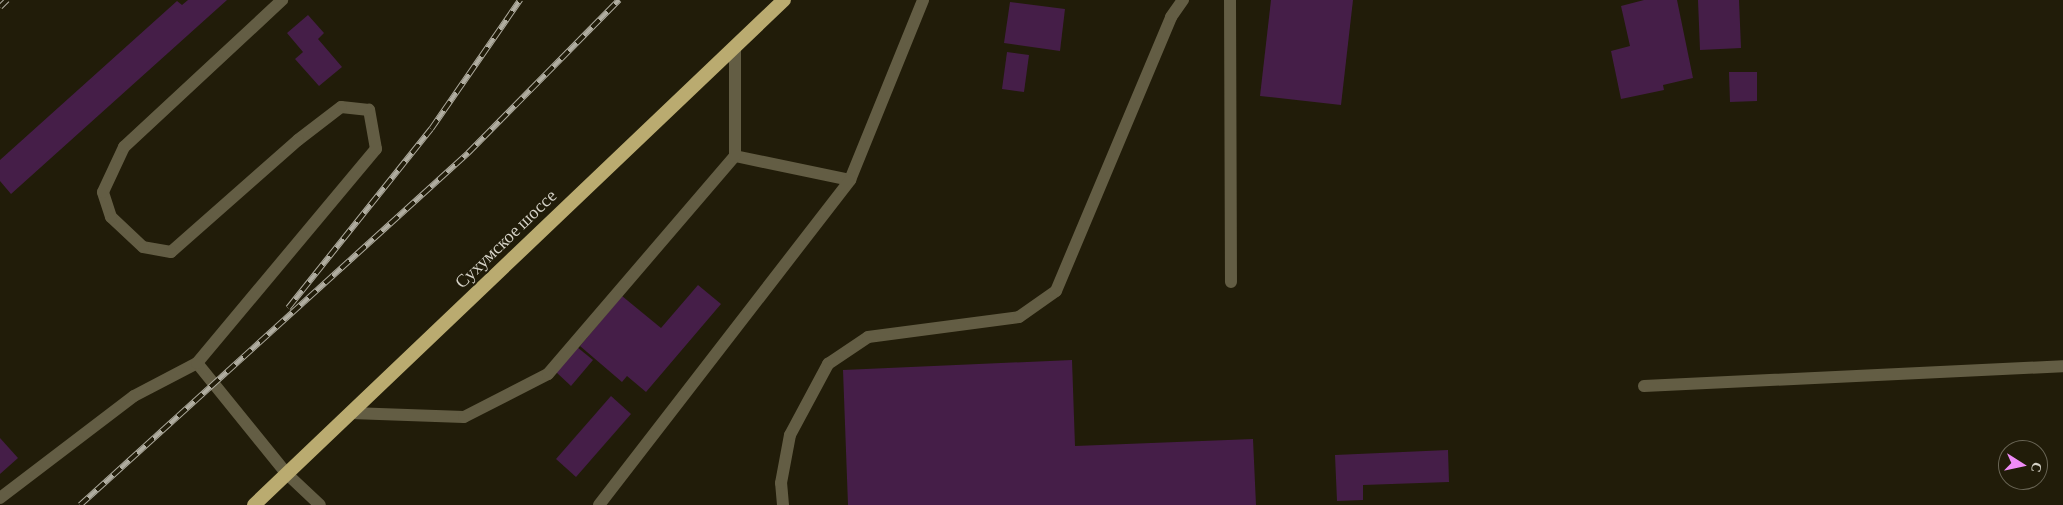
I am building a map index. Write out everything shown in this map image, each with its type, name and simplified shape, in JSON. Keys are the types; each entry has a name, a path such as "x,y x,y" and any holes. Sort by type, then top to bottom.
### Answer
{"highway":[{"name":"Сухумское шоссе","path":"254,505 784,0"}],"street":[{"path":"0,498 134,396 197,363 376,149 368,110 341,107 298,140 171,252 143,247 111,218 103,192 124,147 282,0"},
{"path":"599,505 850,180 923,0"},
{"path":"783,505 781,483 790,435 828,364 868,336 1019,318 1056,291 1171,17 1183,0"},
{"path":"1230,0 1231,282"},
{"path":"351,413 464,417 548,374 735,156 735,47"},
{"path":"735,156 850,180"},
{"path":"197,363 287,474 320,505"},
{"path":"1644,386 2063,366"}],"building":[{"path":"188,0 227,0 11,194 0,181 0,160 177,1 182,5"},
{"path":"1271,0 1353,0 1341,105 1260,96"},
{"path":"1644,0 1677,0 1693,78 1663,85 1664,90 1621,99 1611,51 1630,46 1621,6"},
{"path":"1698,0 1739,0 1741,48 1700,50"},
{"path":"1010,2 1065,9 1060,51 1004,43"},
{"path":"308,15 324,33 318,39 342,67 319,86 295,59 303,52 287,33"},
{"path":"1007,52 1029,55 1024,92 1002,89"},
{"path":"1729,72 1757,72 1757,101 1730,102"},
{"path":"698,285 721,304 646,392 627,376 622,382 580,346 622,296 661,328"},
{"path":"577,347 593,360 571,386 556,372"},
{"path":"1072,360 1075,446 1253,439 1256,505 848,505 843,370"},
{"path":"611,396 631,414 576,477 556,459"},
{"path":"0,438 18,458 0,474"},
{"path":"1448,450 1449,482 1363,485 1363,500 1337,501 1335,455"}],"railway":[{"path":"0,7 7,0"},
{"path":"288,308 431,129 520,0"},
{"path":"80,505 468,153 619,0"}]}
